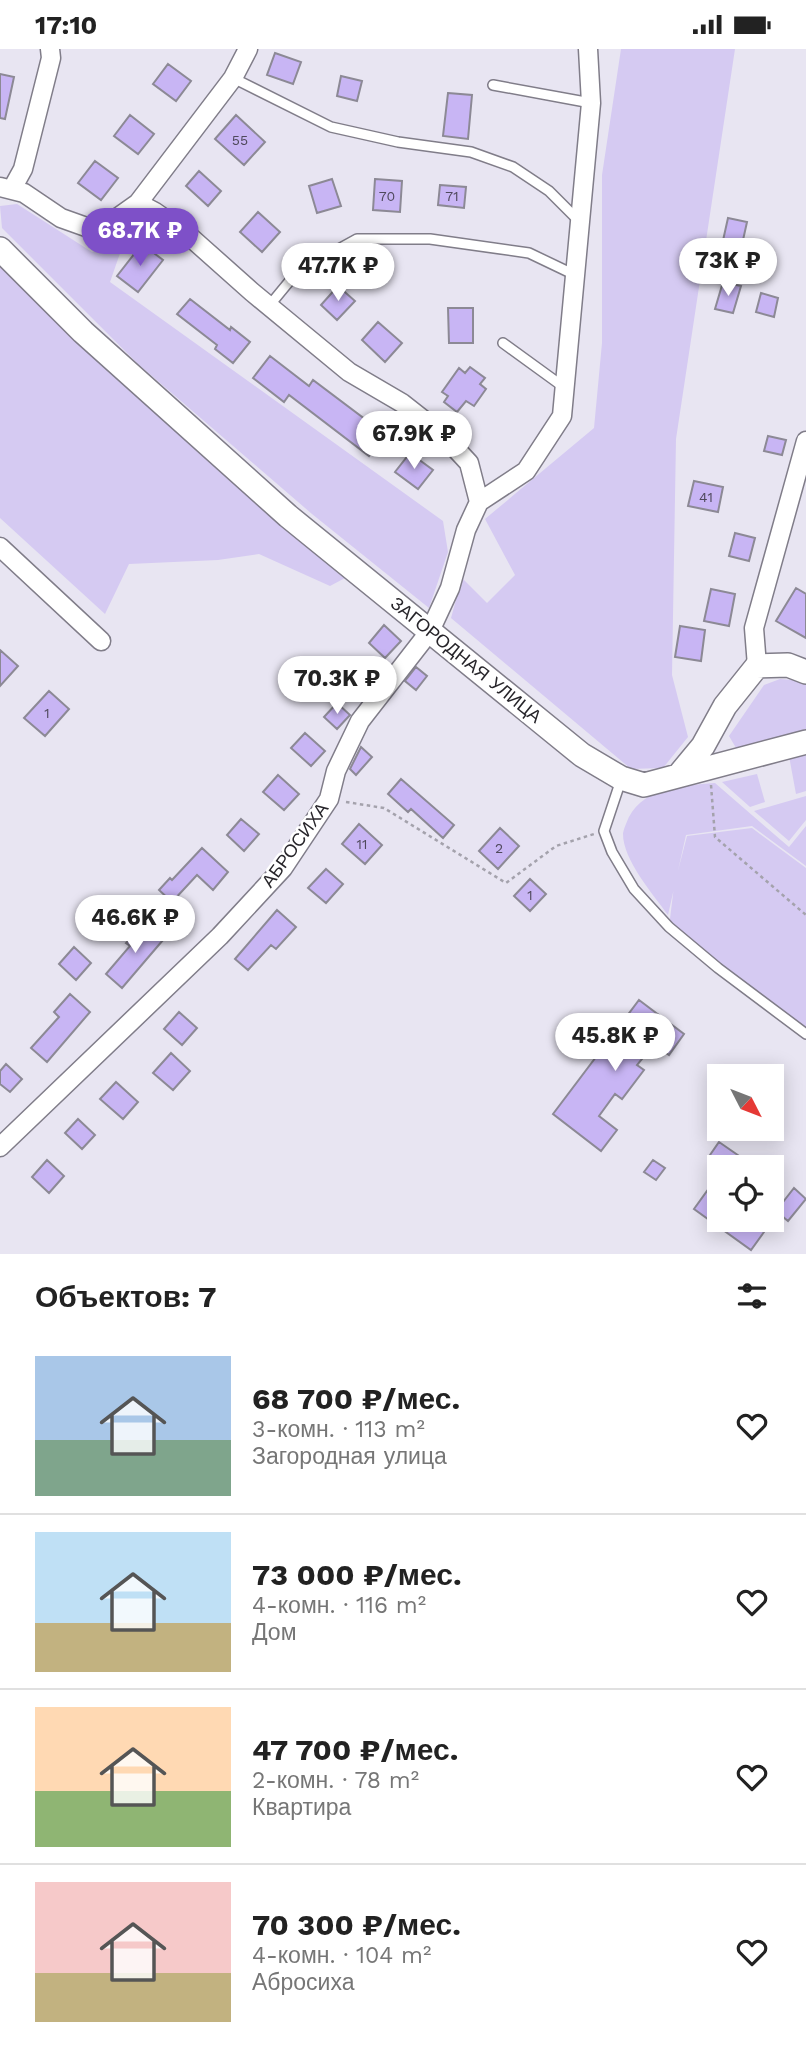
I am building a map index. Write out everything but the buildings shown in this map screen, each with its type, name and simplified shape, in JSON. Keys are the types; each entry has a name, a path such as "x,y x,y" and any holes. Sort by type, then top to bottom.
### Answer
{"street":[{"path":"50,49 51,58 23,169 6,188 24,193 61,218 89,228 107,226 138,203 233,78 248,49"},
{"path":"138,203 188,235 349,372 402,403 444,436 469,463 479,502 526,471 562,416 591,103 588,49"},
{"name":"ЗАГОРОДНАЯ УЛИЦА","path":"0,249 83,332 278,507 582,755 621,778 644,785 806,742"},
{"path":"679,775 702,746 725,706 757,666 754,628 806,441"},
{"name":"АБРОСИХА","path":"0,1147 44,1108 220,936 282,868 329,799 336,771 360,721 430,631 450,588 466,530 479,502"},
{"path":"0,547 101,641"},
{"path":"757,666 788,664 806,672"}],"lane":[{"path":"233,78 331,127 398,142 471,152 513,167 549,191 581,223"},
{"path":"493,85 591,103"},
{"path":"269,306 297,272 357,239 430,239 529,253 575,275"},
{"path":"503,343 565,387"},
{"path":"621,778 604,831 612,852 634,889 669,927 718,968 806,1034"}],"path":[{"path":"710,767 715,837 806,915"},
{"path":"329,799 384,808 506,883 556,846 604,831"}],"shaded area":[{"path":"621,49 735,49 676,439 672,675 688,737 663,768 631,769 451,618 462,578 487,603 515,575 485,519 594,428 602,343 602,175"},
{"path":"17,204 92,252 125,239 110,282 443,521 448,552 429,608 312,514 138,364 2,228 0,206"},
{"path":"0,262 132,392 345,578 330,586 259,554 218,560 129,564 105,614 0,518"},
{"path":"780,679 806,681 806,737 739,753 729,736 764,685"},
{"path":"806,752 806,791 796,794 789,756"},
{"path":"757,774 765,802 750,807 722,782"},
{"path":"715,783 789,847 806,826 806,866 752,826 686,835 668,915 633,866 624,844 625,828 632,812 651,796 689,785"},
{"path":"806,796 806,820 789,841 754,811"},
{"path":"752,828 806,868 806,1034 669,927 674,886 687,836"}]}
